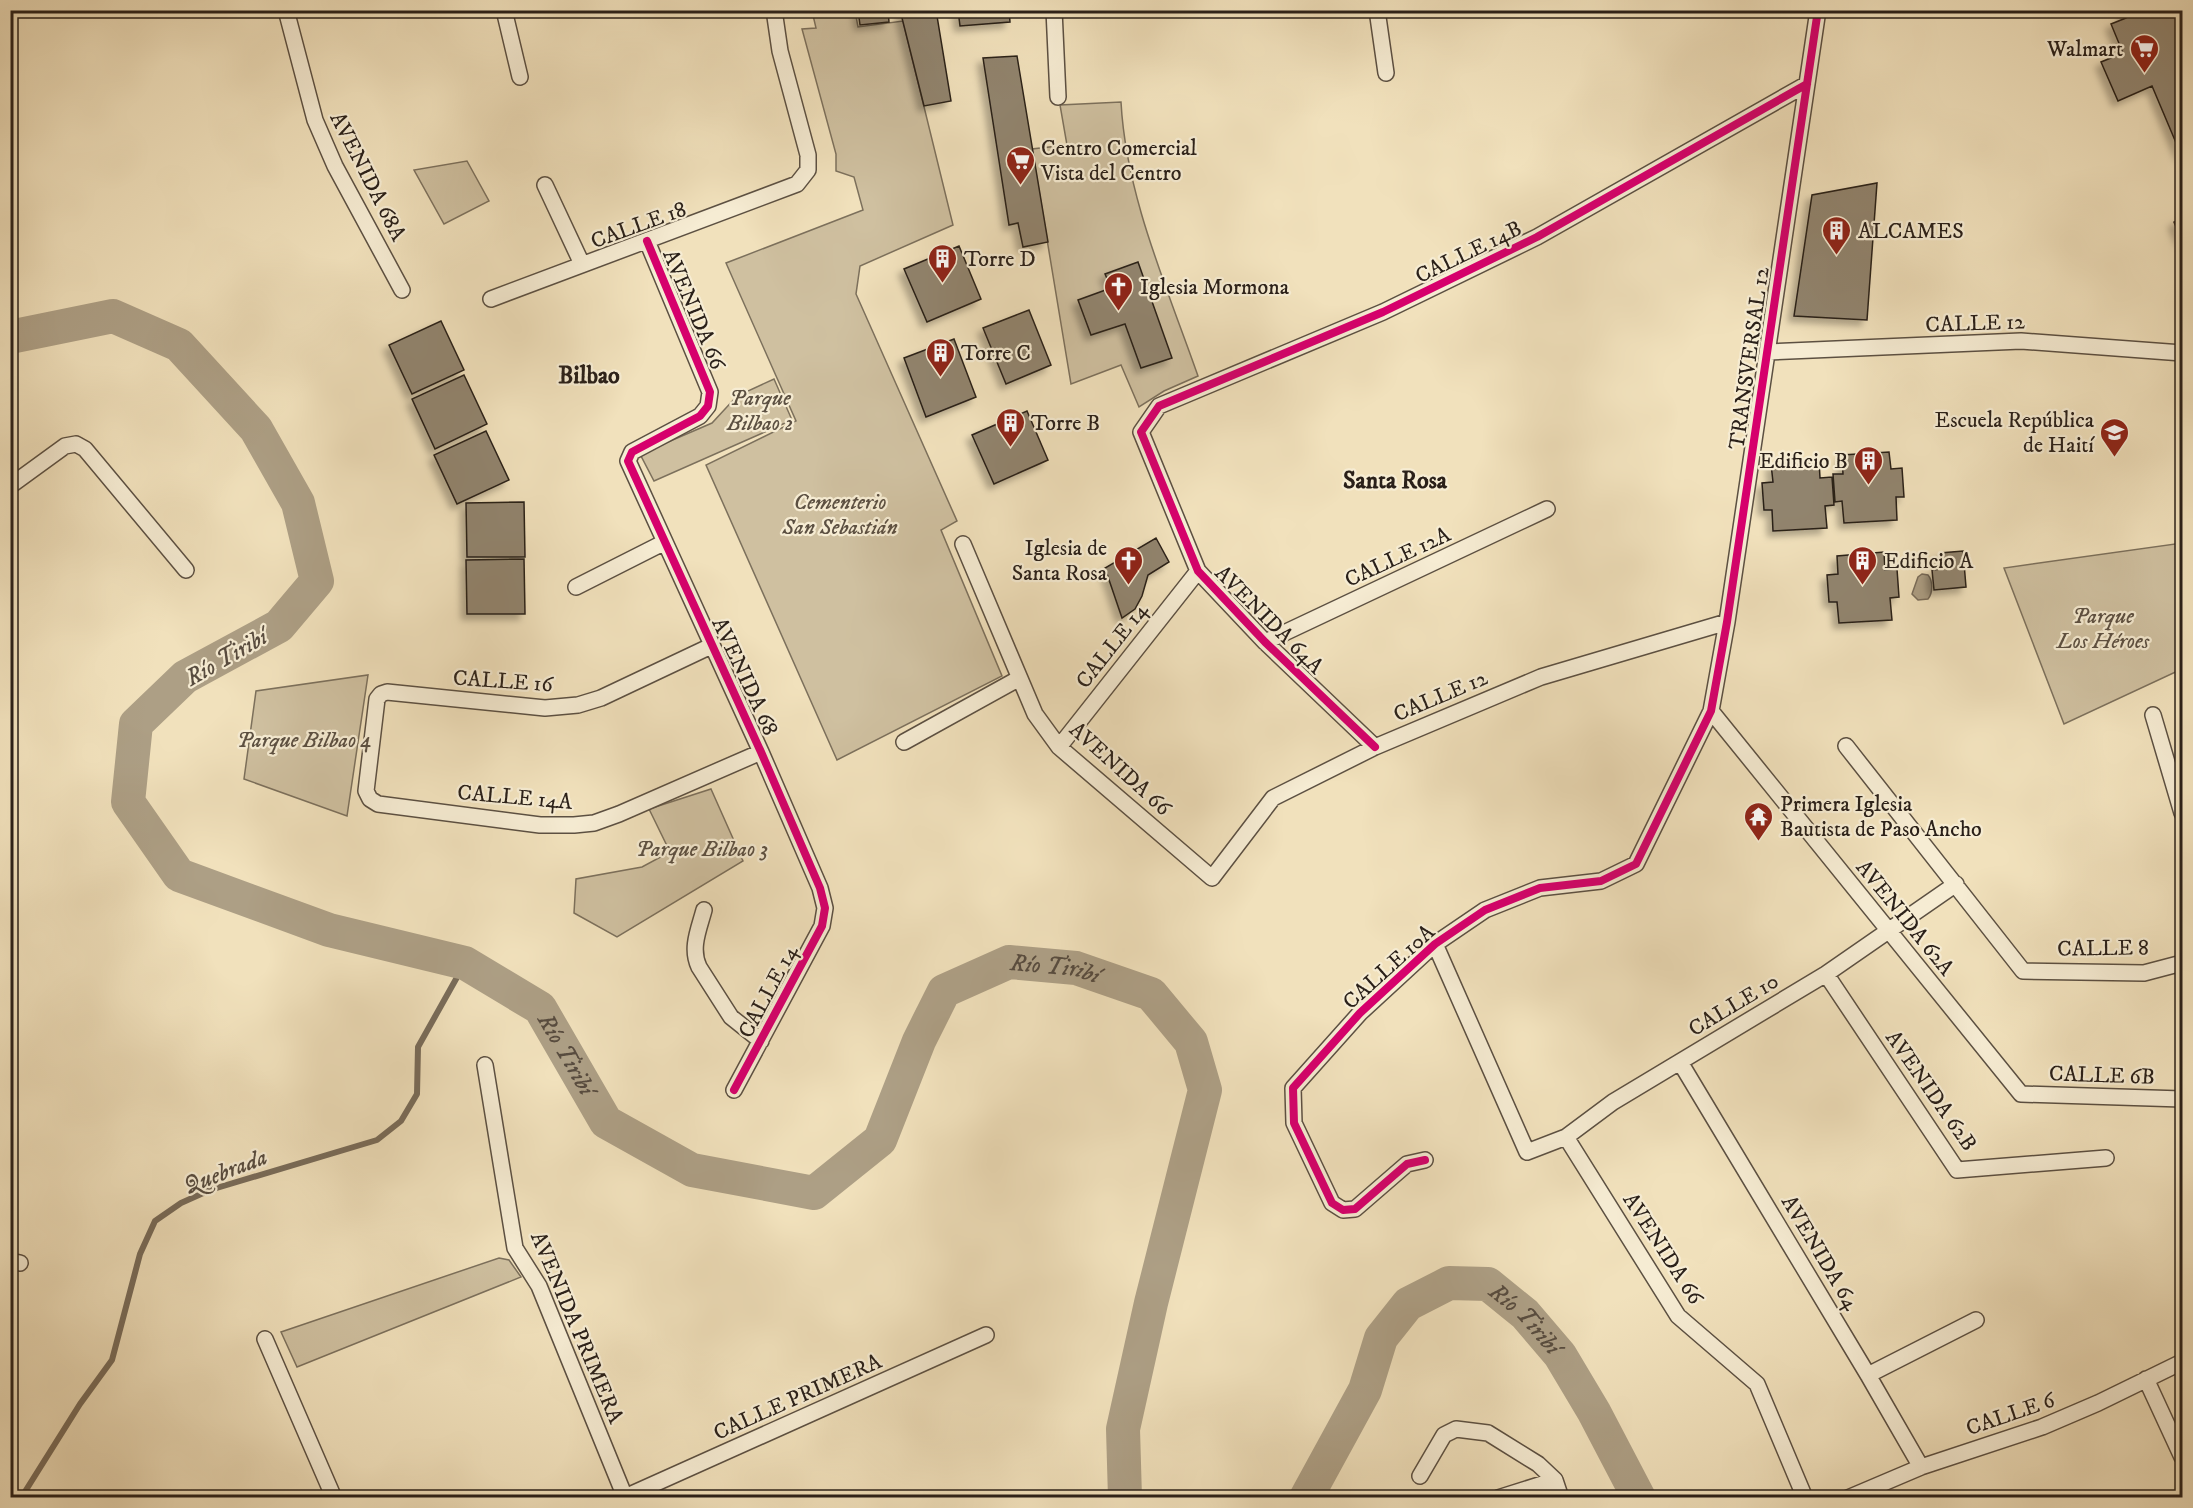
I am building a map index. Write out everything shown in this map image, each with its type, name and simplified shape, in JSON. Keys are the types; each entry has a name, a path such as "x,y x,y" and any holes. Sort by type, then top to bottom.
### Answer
{"street":[{"name":"AVENIDA 68A","path":"286,10 315,120 335,166 402,290"},
{"path":"504,10 520,77"},
{"name":"CALLE 18","path":"491,299 798,184 808,170 808,155 780,51 774,10"},
{"path":"1053,10 1058,97"},
{"path":"1377,10 1386,73"},
{"name":"TRANSVERSAL 12","path":"1711,711 1727,622 1818,10"},
{"name":"CALLE 14B","path":"1141,432 1159,406 1383,312 1537,237 1807,84"},
{"path":"545,185 582,264"},
{"name":"AVENIDA 66","path":"628,461 632,452 700,416 708,406 710,392 647,241"},
{"name":"CALLE 12","path":"1768,352 2021,341 2182,352"},
{"name":"AVENIDA 64A","path":"1141,432 1198,571 1265,642 1375,747"},
{"path":"10,486 65,446 76,444 85,449 186,570"},
{"name":"AVENIDA 68","path":"628,461 761,752 820,888 825,908"},
{"name":"CALLE 12A","path":"1265,642 1547,510"},
{"path":"576,587 665,542"},
{"name":"AVENIDA 66","path":"963,544 1035,714 1059,747 1212,878"},
{"name":"CALLE 14","path":"1059,747 1198,571"},
{"name":"CALLE 12","path":"1212,878 1273,798 1375,747 1541,677 1727,622"},
{"name":"CALLE 16","path":"366,791 377,699 387,692 545,708 578,705 601,698 711,646"},
{"path":"904,742 1018,678"},
{"name":"AVENIDA 62A","path":"1711,711 2021,1094"},
{"name":"CALLE 10A","path":"1425,1160 1407,1164 1355,1209 1343,1210 1332,1203 1294,1124 1293,1088 1360,1013 1435,944 1485,910 1540,888 1600,882 1636,864 1711,711"},
{"path":"2152,715 2182,813"},
{"path":"1846,746 1956,884"},
{"name":"CALLE 14A","path":"366,791 370,798 378,804 540,825 574,825 594,822 619,814 761,752"},
{"name":"CALLE 10","path":"1435,944 1527,1152 1566,1137 1613,1102 1826,974 1956,884"},
{"name":"CALLE 8","path":"1956,884 2023,971 2144,973 2182,963"},
{"name":"CALLE 14","path":"734,1090 822,926 825,908"},
{"path":"704,910 694,949 695,958 731,1017 762,1041"},
{"name":"AVENIDA 62B","path":"1826,974 1957,1170 2106,1158"},
{"name":"AVENIDA 64","path":"1680,1062 1921,1467"},
{"name":"AVENIDA PRIMERA","path":"485,1065 515,1248 539,1286 624,1497"},
{"name":"CALLE 6B","path":"2021,1094 2182,1098"},
{"name":"AVENIDA 66","path":"1566,1137 1678,1316 1756,1384 1805,1497"},
{"path":"1868,1375 1976,1320"},
{"name":"CALLE PRIMERA","path":"624,1497 986,1335"},
{"path":"266,1339 334,1497"},
{"name":"CALLE 6","path":"1848,1497 1921,1467 2042,1427 2098,1403 2182,1362"},
{"path":"2146,1379 2182,1457"},
{"path":"1420,1476 1444,1435 1456,1430 1488,1433 1538,1464 1555,1480 1561,1497"},
{"path":"1498,1497 1555,1480"}],"green space":[{"name":"Cementerio San Sebastián","path":"812,11 855,11 858,27 903,21 953,225 860,266 856,294 957,521 941,530 1002,676 837,760 706,465 796,421 726,263 863,210 854,177 836,171 836,154 802,29 816,28"},
{"path":"1121,102 1124,137 1139,207 1198,376 1164,391 1139,407 1121,365 1071,384 1032,149 1067,145 1060,105"},
{"path":"467,161 489,201 444,224 414,170"},
{"name":"Parque Bilbao 2","path":"774,379 792,420 654,481 640,454 712,423 737,396"},
{"name":"Parque Los Héroes","path":"2182,543 2182,669 2064,724 2004,568"},
{"name":"Parque Bilbao 4","path":"368,675 347,816 244,779 256,691"},
{"name":"Parque Bilbao 3","path":"711,789 743,861 617,937 574,913 576,879 642,867 670,852 649,809"},
{"path":"499,1258 509,1260 521,1277 297,1367 281,1332"}],"shaded area":[{"path":"1922,574 1930,578 1932,590 1928,599 1918,600 1912,594 1918,577"}],"building":[{"path":"858,10 888,10 889,22 860,25"},
{"path":"900,10 936,10 951,101 924,106"},
{"path":"958,10 1009,10 1010,22 960,26"},
{"name":"Walmart","path":"2123,10 2182,10 2182,157 2152,86 2118,101 2101,62 2123,53 2111,24 2126,18"},
{"name":"Centro Comercial Vista del Centro","path":"1017,56 1048,242 1023,247 1018,223 1009,225 983,58"},
{"name":"ALCAMES","path":"1877,183 1867,320 1794,316 1812,195"},
{"path":"2182,218 2182,241 2174,222"},
{"name":"Torre D","path":"959,246 981,299 927,322 904,269"},
{"name":"Iglesia Mormona","path":"1138,262 1172,358 1141,368 1125,324 1091,335 1078,300 1111,288 1105,274"},
{"path":"1029,310 1051,365 1006,384 983,328"},
{"path":"441,321 464,370 412,394 389,345"},
{"name":"Torre C","path":"954,339 976,397 926,417 904,358"},
{"path":"464,375 487,424 435,449 412,399"},
{"name":"Torre B","path":"1027,411 1048,460 994,484 972,435"},
{"path":"486,431 509,480 457,504 434,455"},
{"name":"Edificio B","path":"1889,452 1891,469 1902,468 1904,497 1896,497 1897,520 1844,523 1842,501 1835,502 1833,474 1843,474 1842,455"},
{"path":"1819,460 1820,478 1832,477 1834,505 1825,506 1827,528 1773,531 1772,510 1764,510 1762,483 1773,482 1771,464"},
{"path":"524,502 525,557 467,557 466,503"},
{"name":"Iglesia de Santa Rosa","path":"1156,538 1169,562 1148,575 1142,596 1135,609 1122,618 1105,568"},
{"path":"1963,551 1966,587 1934,590 1932,570 1941,569 1940,553"},
{"name":"Edificio A","path":"1884,552 1885,570 1897,569 1899,597 1890,598 1892,620 1839,623 1837,602 1829,602 1827,575 1838,574 1837,556"},
{"path":"524,559 525,614 467,614 466,560"}],"waterway":[{"name":"Río Tiribí","path":"10,337 113,316 179,345 256,429 298,503 317,581 279,626 185,677 136,724 128,802 179,875 329,930 465,963 540,1008 606,1122 692,1170 814,1193 880,1140 919,1041 944,991 1009,962 1076,968 1151,994 1191,1042 1205,1090 1151,1303 1123,1429 1125,1498"},
{"name":"Quebrada","path":"21,1498 80,1404 112,1360 140,1254 155,1221 181,1203 210,1190 377,1140 401,1121 417,1094 418,1047 465,963"},
{"name":"Río Tiribí","path":"1306,1498 1365,1390 1381,1338 1408,1304 1449,1283 1488,1284 1525,1314 1560,1355 1594,1412 1639,1498"}],"cycle path":[{"path":"1425,1160 1407,1164 1355,1209 1343,1210 1332,1203 1294,1123 1293,1088 1360,1013 1435,944 1485,910 1540,888 1601,881 1636,864 1711,711 1727,622 1818,10"},
{"path":"1375,747 1265,642 1198,571 1141,432 1159,406 1383,312 1537,237 1807,84"},
{"path":"647,241 710,392 708,406 700,416 632,452 628,461 761,752 820,888 825,908 822,926 734,1090"}],"place":[{"name":"Walmart","path":"2144,74"},
{"name":"Centro Comercial Vista del Centro","path":"1020,186"},
{"name":"ALCAMES","path":"1837,256"},
{"name":"Torre D","path":"943,284"},
{"name":"Iglesia Mormona","path":"1119,312"},
{"name":"Torre C","path":"940,378"},
{"name":"Torre B","path":"1010,448"},
{"name":"Escuela República de Haití","path":"2115,458"},
{"name":"Edificio B","path":"1869,486"},
{"name":"Iglesia de Santa Rosa","path":"1128,586"},
{"name":"Edificio A","path":"1863,586"},
{"name":"Primera Iglesia Bautista de Paso Ancho","path":"1759,842"}],"district":[{"name":"Bilbao","path":"589,375"},
{"name":"Santa Rosa","path":"1395,480"}]}
